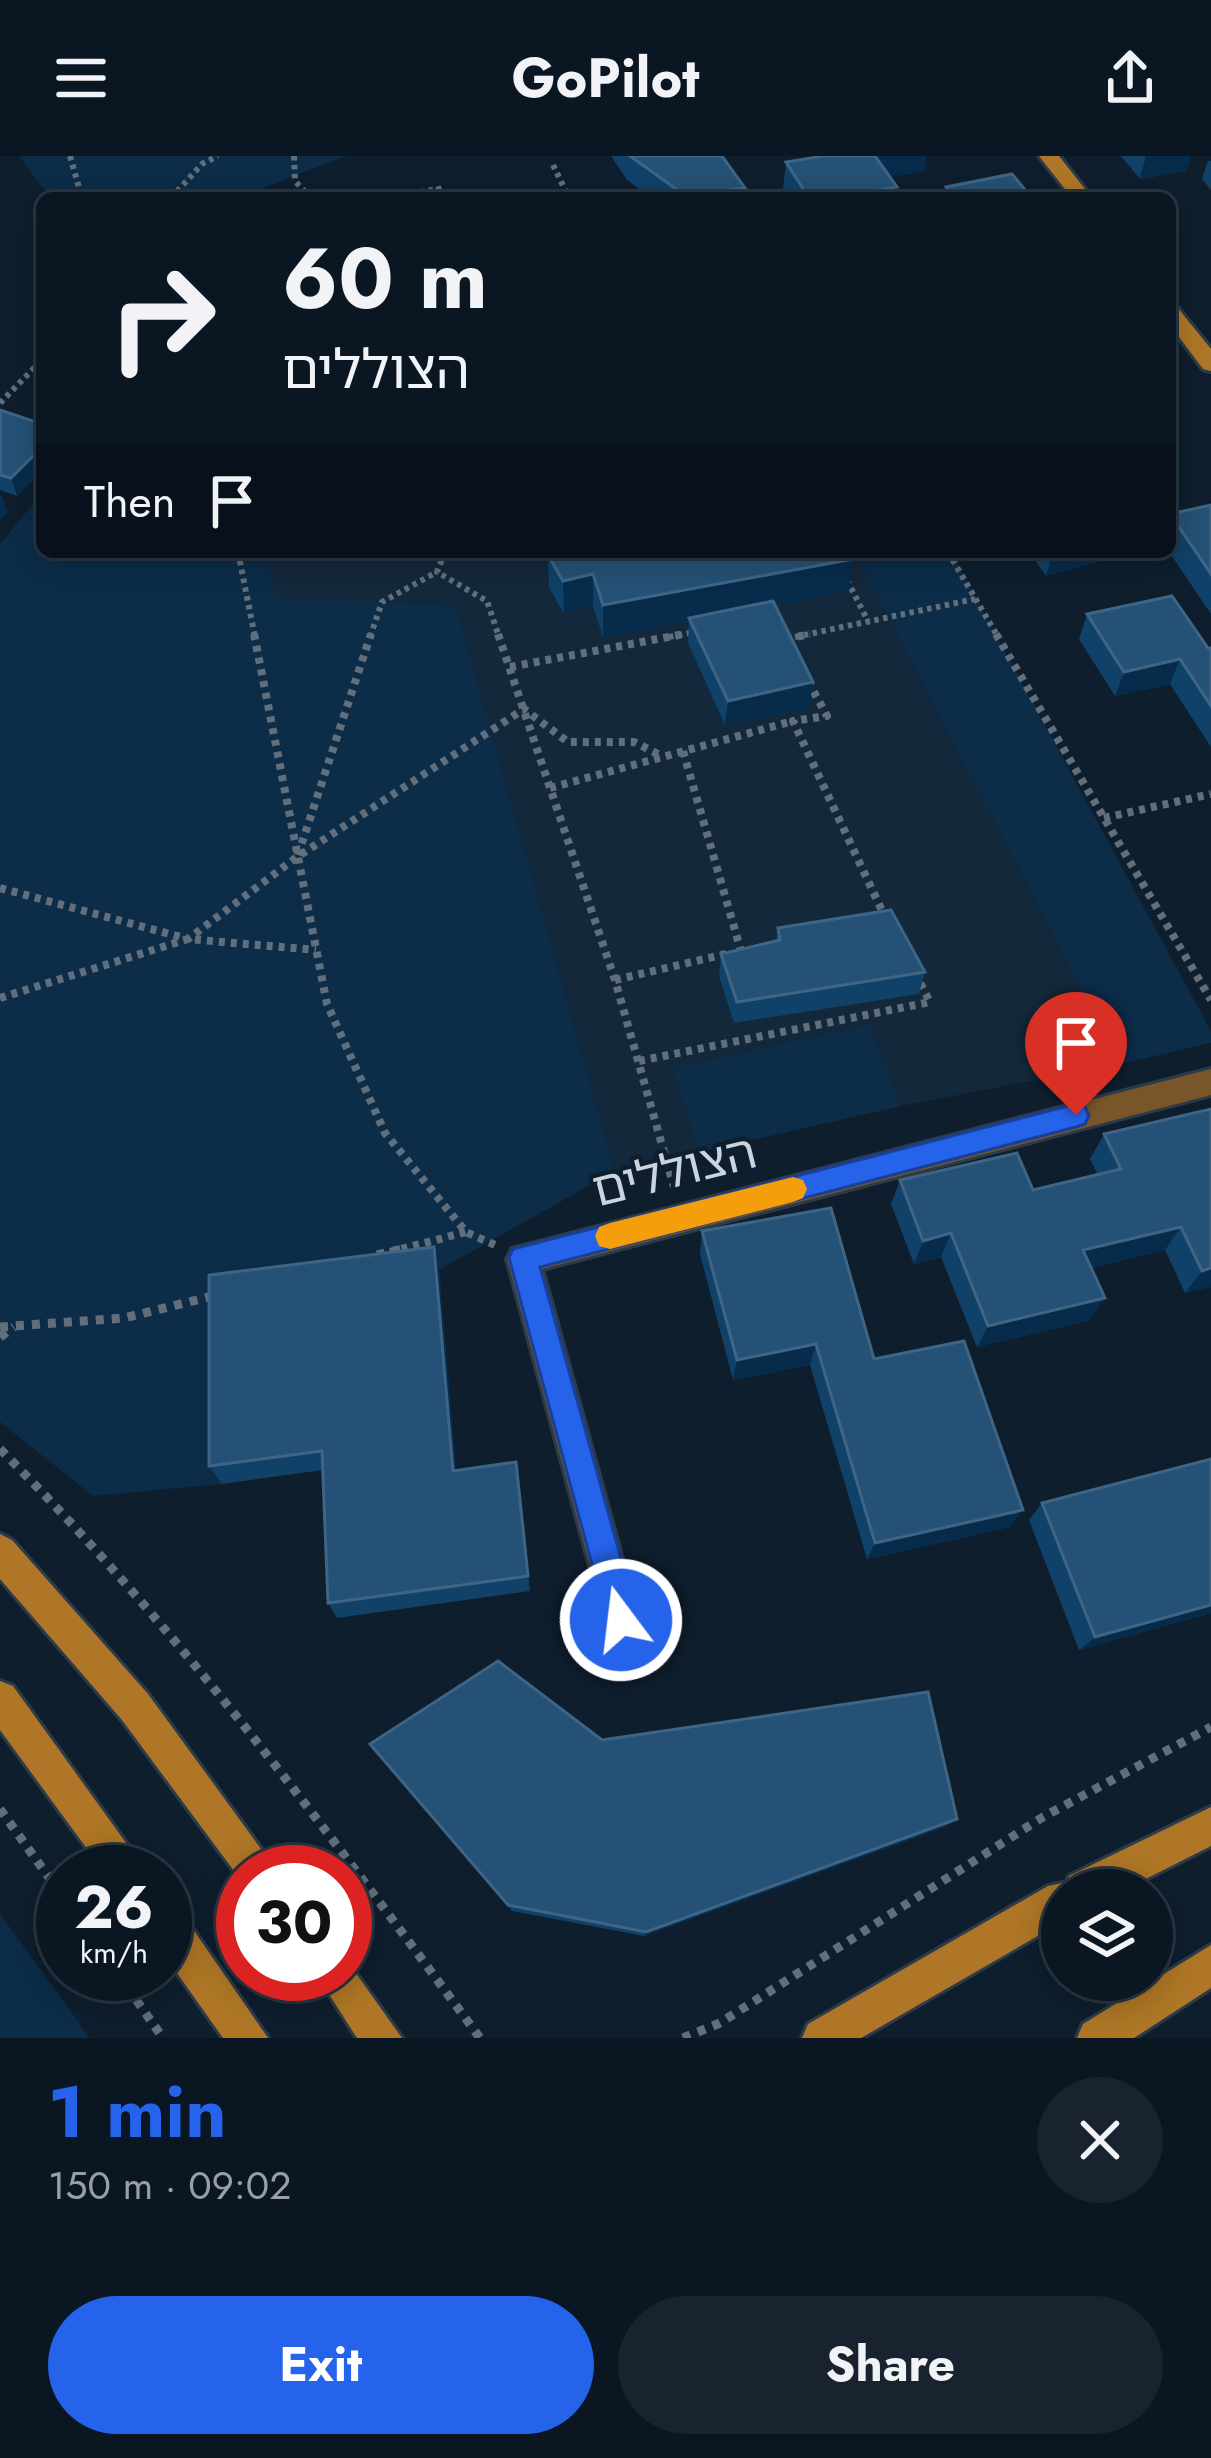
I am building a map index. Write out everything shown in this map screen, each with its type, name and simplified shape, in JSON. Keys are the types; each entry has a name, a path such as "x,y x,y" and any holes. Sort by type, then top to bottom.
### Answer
{"main road":[{"path":"1049,156 1077,192"},
{"path":"1176,319 1211,364"},
{"path":"0,1552 135,1707 239,1845"},
{"path":"0,1699 108,1845"},
{"path":"1125,1869 1211,1826"},
{"path":"822,2038 1041,1912"},
{"path":"192,1960 248,2038"},
{"path":"1097,2038 1211,1965"},
{"path":"355,2001 382,2038"}],"street":[{"name":"הצוללים","path":"523,1258 1211,1082"},
{"path":"523,1258 621,1620"}],"path":[{"path":"70,156 80,192"},
{"path":"176,192 202,164 218,156"},
{"path":"294,156 296,181 306,192"},
{"path":"553,165 566,192"},
{"path":"421,192 439,189 437,185"},
{"path":"0,403 36,366"},
{"path":"239,558 327,1004 385,1133 466,1232 523,1258"},
{"path":"297,857 382,602 437,572 443,558"},
{"path":"951,558 1211,1000"},
{"path":"842,569 868,621"},
{"path":"437,572 487,601 615,980 682,1218"},
{"path":"785,639 975,599"},
{"path":"779,628 795,658"},
{"path":"509,667 707,629"},
{"path":"550,788 793,721 827,716 806,677"},
{"path":"0,998 188,939 297,857 524,709"},
{"path":"524,709 568,742 634,742 662,757"},
{"path":"793,721 885,918 864,922"},
{"path":"683,751 741,951"},
{"path":"1104,818 1211,794"},
{"path":"0,888 188,939 316,950"},
{"path":"615,980 761,946"},
{"path":"639,1060 930,1002 907,960"},
{"path":"360,1260 466,1232"},
{"path":"0,1327 124,1318 231,1292"},
{"path":"0,1337 15,1326"},
{"path":"0,1449 81,1526 136,1591 278,1766 480,2038"},
{"path":"683,2038 720,2023 1043,1816 1211,1727"},
{"path":"0,1809 36,1860"},
{"path":"137,2001 163,2038"}],"shaded area":[{"path":"19,156 346,156 253,192 46,192"},
{"path":"36,500 36,558 276,558 266,560 278,598 456,605 615,1171 439,1270 220,1297 222,1484 93,1496 0,1422 0,544"},
{"path":"264,558 857,558 1120,1064 901,1106 615,1171 456,605 278,599"},
{"path":"857,558 954,558 1211,1031 1211,1043 1120,1064"},
{"path":"869,1025 901,1106 699,1152 672,1068"},
{"path":"0,1914 36,1964 36,2001 63,2001 90,2038 0,2038"}],"building":[{"path":"630,156 722,156 745,188 716,192 680,192"},
{"path":"875,156 897,187 805,192 786,162"},
{"path":"1012,174 1027,192 950,192 946,187"},
{"path":"0,410 36,422 36,453 11,478 0,475"},
{"path":"1211,505 1211,574 1176,523 1176,513"},
{"path":"550,558 854,559 603,605 593,574 563,581"},
{"path":"1172,596 1211,648 1211,706 1180,659 1124,672 1087,614"},
{"path":"773,601 813,682 728,701 689,618"},
{"path":"891,910 925,972 737,1002 721,954 780,940 778,928"},
{"path":"1211,1109 1211,1268 1202,1271 1181,1227 1083,1250 1105,1298 988,1326 951,1233 923,1241 900,1180 1017,1153 1033,1190 1121,1169 1104,1134"},
{"path":"831,1208 874,1359 964,1341 1023,1510 875,1543 816,1344 737,1360 702,1231"},
{"path":"434,1247 453,1471 516,1462 528,1576 328,1603 322,1451 209,1466 209,1275"},
{"path":"1211,1459 1211,1605 1095,1637 1042,1503"},
{"path":"498,1661 602,1740 928,1692 957,1819 646,1932 508,1905 370,1744"}],"slow traffic":[{"path":"610,1236 793,1189"}],"route":[{"path":"621,1620 523,1258 1076,1115"}]}
